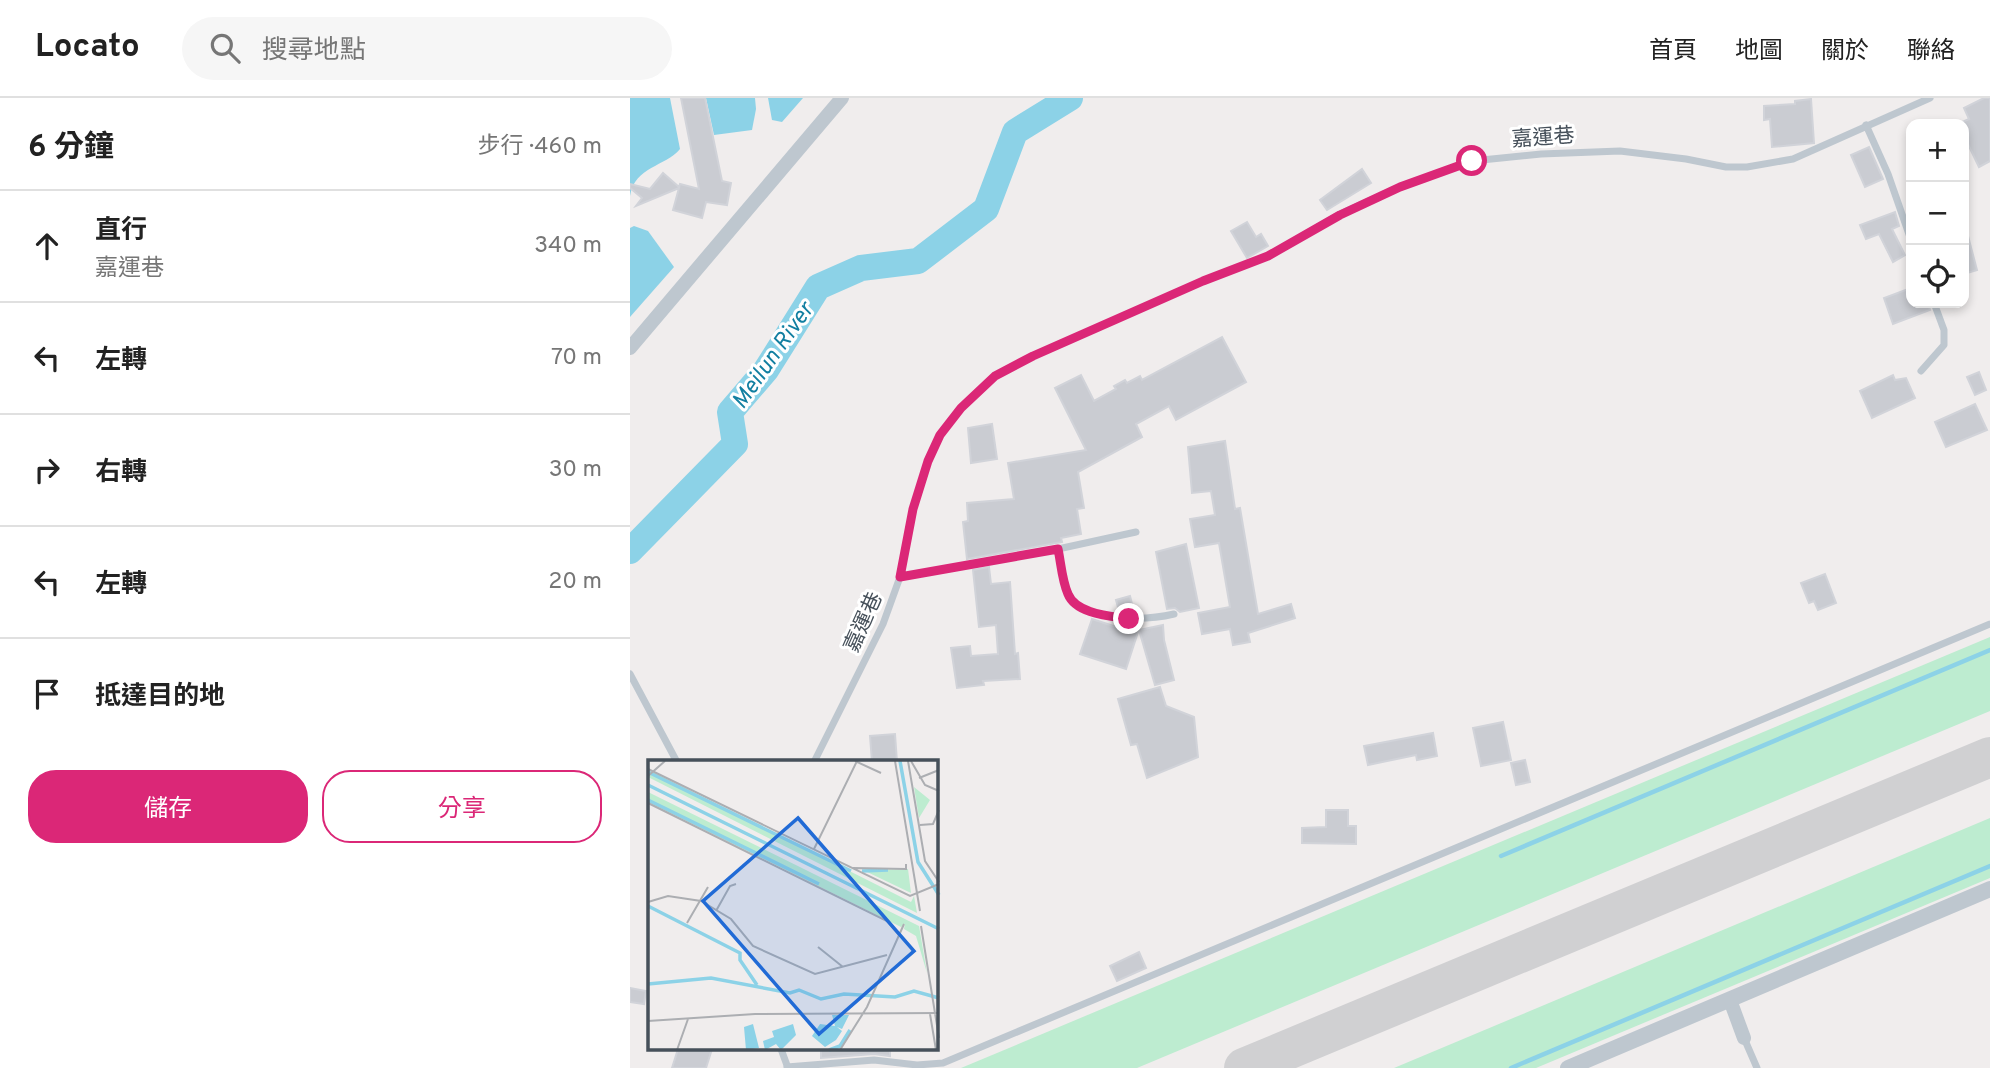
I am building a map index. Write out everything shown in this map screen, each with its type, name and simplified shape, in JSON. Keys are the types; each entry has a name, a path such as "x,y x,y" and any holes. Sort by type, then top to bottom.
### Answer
{"street":[{"path":"630,348 842,98"},
{"path":"1568,1068 1990,889"},
{"path":"1730,1000 1744,1038"}],"lane":[{"name":"嘉運巷","path":"815,760 883,624 900,577 913,509 928,461 940,435 961,408 995,376 1033,356 1203,281 1268,256 1340,215 1400,187 1472,161 1541,154 1620,151 1726,167 1747,167 1793,159 1930,98"},
{"path":"1866,125 1888,174 1906,226"},
{"path":"1921,371 1944,345 1944,330 1936,308"},
{"path":"900,577 1136,532"},
{"path":"1058,549 1068,595 1076,604 1098,614 1129,619 1174,614"},
{"path":"782,1051 788,1068 874,1060 917,1065 943,1063 1990,624"},
{"path":"630,674 676,760"},
{"path":"1744,1038 1757,1068"}],"green space":[{"path":"1990,637 1990,711 1137,1068 961,1068"},
{"path":"1990,818 1990,878 1536,1068 1394,1068"}],"water":[{"path":"630,98 670,98 680,149 644,173 633,186 630,196"},
{"path":"706,98 755,98 752,130 714,135"},
{"path":"768,98 803,98 782,122 772,120"},
{"path":"634,226 648,231 674,267 630,317 630,228"}],"building":[{"path":"681,98 705,98 722,181 731,183 727,205 706,202 702,218 673,210 679,188 636,206 642,198 630,188 630,184 650,189 663,173 679,187 680,184 699,189"},
{"path":"1984,98 1990,98 1990,161 1979,167 1969,146 1969,119 1964,108"},
{"path":"1811,99 1814,143 1772,147 1770,119 1764,120 1764,106 1795,104 1795,101"},
{"path":"1869,147 1883,179 1865,187 1851,155"},
{"path":"1362,169 1371,183 1327,210 1320,200"},
{"path":"1895,212 1899,226 1892,229 1905,255 1893,262 1879,234 1866,239 1860,225"},
{"path":"1247,222 1256,237 1261,234 1268,246 1247,258 1231,231"},
{"path":"1969,240 1977,270 1969,272"},
{"path":"1906,290 1906,308 1930,310 1893,324 1884,298"},
{"path":"1222,337 1246,382 1176,420 1169,406 1136,424 1142,437 1078,472 1084,508 1077,509 1081,534 1061,538 1062,542 967,559 963,522 968,521 967,503 1014,499 1008,463 1086,450 1055,388 1081,375 1094,401 1116,389 1114,386 1125,380 1127,383 1140,376 1142,380"},
{"path":"1979,372 1986,390 1975,395 1967,377"},
{"path":"1893,375 1895,380 1906,378 1915,398 1872,418 1860,391"},
{"path":"1975,404 1987,430 1946,447 1935,422"},
{"path":"992,424 997,459 971,463 968,428"},
{"path":"1225,441 1235,509 1240,508 1258,614 1291,604 1295,618 1248,633 1250,642 1233,645 1230,629 1202,634 1198,613 1230,607 1219,543 1195,547 1190,519 1215,515 1211,491 1192,493 1188,447"},
{"path":"1186,544 1199,608 1180,612 1175,608 1167,609 1156,552"},
{"path":"989,567 991,584 1010,582 1015,654 1018,653 1020,679 983,681 984,685 957,688 951,648 970,646 971,656 998,654 996,625 979,627 973,570"},
{"path":"1825,574 1836,603 1818,610 1814,601 1809,603 1801,583"},
{"path":"1130,596 1134,612 1119,611 1116,600"},
{"path":"1092,619 1123,629 1122,624 1138,624 1139,629 1126,669 1080,654"},
{"path":"1163,625 1174,680 1155,685 1139,630"},
{"path":"1160,687 1166,706 1194,717 1198,757 1147,778 1137,744 1131,745 1118,699"},
{"path":"1503,722 1511,760 1481,766 1473,728"},
{"path":"1433,733 1437,756 1417,760 1416,755 1368,765 1364,746"},
{"path":"895,734 897,760 872,760 870,736"},
{"path":"1525,760 1530,782 1516,785 1511,763"},
{"path":"1326,810 1348,810 1348,826 1356,826 1356,844 1302,843 1302,828 1326,827"},
{"path":"1139,952 1146,968 1117,981 1110,966"},
{"path":"630,988 646,991 644,1004 630,1002"},
{"path":"677,1051 711,1051 706,1068 672,1068"},
{"path":"821,1051 890,1051 890,1056 874,1054 821,1058"}],"waterway":[{"name":"Meilun River","path":"630,551 735,444 730,412 766,370 818,287 861,268 918,261 986,209 1015,132 1070,98"},
{"path":"1501,856 1990,650"},
{"path":"1511,1068 1990,866"}],"taxiway":[{"path":"1244,1068 1990,757"}],"route":[{"path":"1129,619 1098,614 1076,604 1068,595 1058,549 900,577 913,509 928,461 940,435 961,408 995,376 1033,356 1203,281 1268,256 1340,215 1400,187 1472,161"}]}
